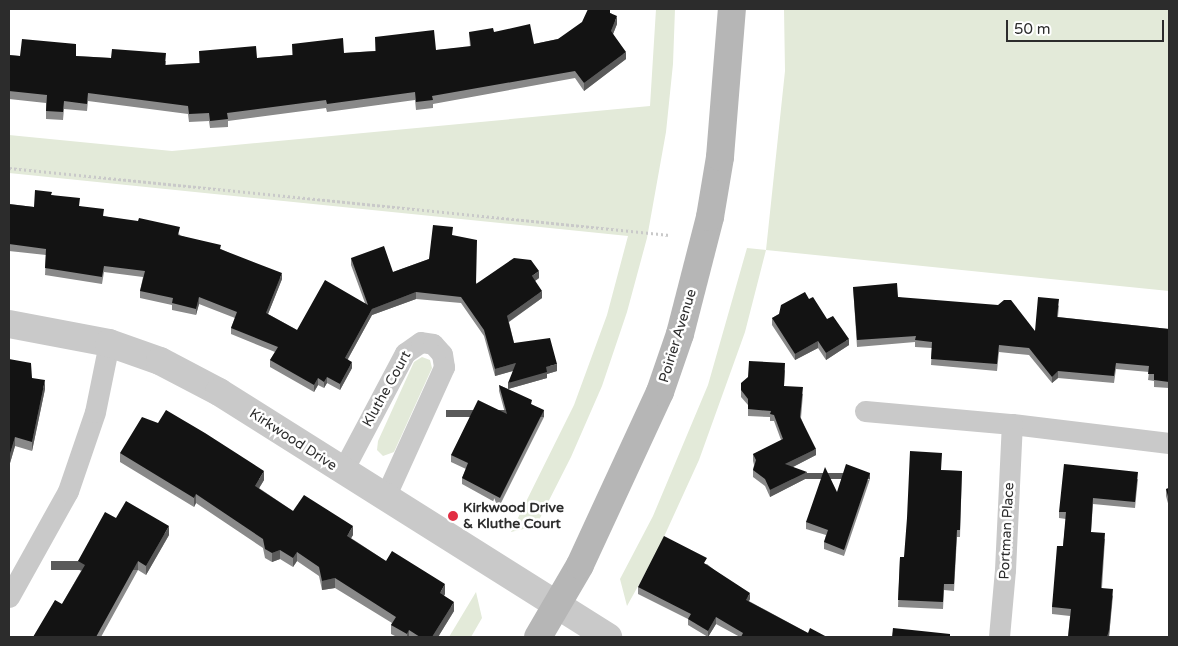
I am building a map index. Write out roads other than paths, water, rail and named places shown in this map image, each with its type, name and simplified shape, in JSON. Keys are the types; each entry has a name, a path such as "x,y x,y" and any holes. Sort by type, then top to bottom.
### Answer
{"main road":[{"name":"Poirier Avenue","path":"538,637 580,565 645,425 680,334 710,217 720,157 732,9"}],"street":[{"name":"Kirkwood Drive","path":"9,324 109,343 160,361 219,392 384,499 608,637"},
{"name":"Kluthe Court","path":"342,472 404,353 421,342 434,344 442,354 444,367 384,499"},
{"path":"9,597 68,491 95,412 109,343"},
{"path":"865,411 1012,424 1169,443"},
{"name":"Portman Place","path":"999,637 1006,570 1012,424"}],"place":[{"name":"Kirkwood Drive & Kluthe Court","path":"453,516"}]}
